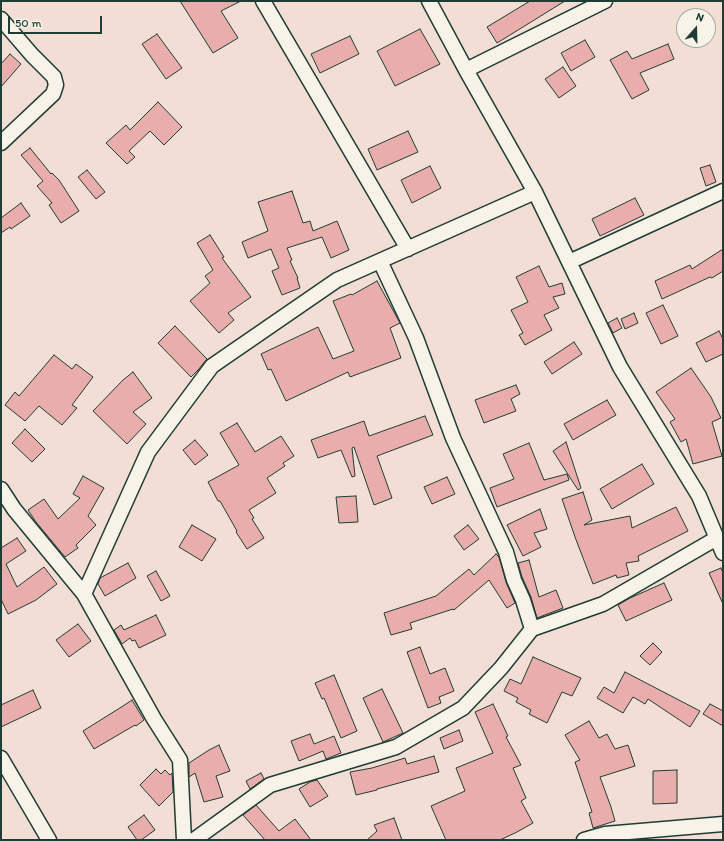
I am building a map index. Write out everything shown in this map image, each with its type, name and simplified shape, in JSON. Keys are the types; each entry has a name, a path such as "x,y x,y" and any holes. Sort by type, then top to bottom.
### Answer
{"street":[{"path":"263,1 408,249"},
{"path":"429,1 535,192 620,367 699,496 723,552"},
{"path":"466,70 605,1"},
{"path":"1,19 32,55 54,77 56,85 53,94 1,143"},
{"path":"569,262 723,191"},
{"path":"84,594 148,452 212,366 337,280 535,192"},
{"path":"380,261 416,338 453,438 506,552 514,580 523,600 532,629"},
{"path":"1,489 14,509 84,594 154,719 180,760 184,840"},
{"path":"194,840 270,785 396,747 463,708 501,668 532,629 603,604 717,538"},
{"path":"1,758 49,840"},
{"path":"584,840 605,834 723,824"}],"building":[{"path":"180,1 241,1 221,11 238,38 213,53"},
{"path":"530,1 565,1 497,43 487,27"},
{"path":"420,29 440,64 395,86 377,51"},
{"path":"157,34 182,68 166,79 142,44"},
{"path":"350,36 359,54 320,73 311,54"},
{"path":"585,40 595,57 571,71 561,53"},
{"path":"668,44 674,59 640,73 649,90 632,99 610,60 627,51 632,59"},
{"path":"10,54 21,64 1,87 1,64"},
{"path":"563,67 576,86 559,98 545,79"},
{"path":"158,102 182,127 164,145 150,131 129,151 135,157 127,164 106,143 126,125 130,130"},
{"path":"408,131 418,152 377,170 368,149"},
{"path":"30,148 51,174 52,173 59,180 79,211 61,223 49,205 52,203 37,186 43,181 21,155"},
{"path":"710,165 716,182 706,186 700,168"},
{"path":"430,166 441,188 412,203 401,180"},
{"path":"87,170 105,192 96,199 78,177"},
{"path":"292,191 303,223 310,221 313,231 337,221 349,250 331,258 322,237 287,248 300,288 282,295 272,271 279,268 271,249 248,258 242,242 268,231 258,202"},
{"path":"635,198 644,215 600,236 592,219"},
{"path":"21,203 30,216 11,229 10,227 1,233 1,218"},
{"path":"210,235 224,257 222,258 251,297 228,313 234,320 219,333 190,301 210,283 205,276 213,270 197,243"},
{"path":"723,249 723,271 712,278 710,277 662,299 655,281 690,265 692,269"},
{"path":"539,266 549,287 562,283 565,294 553,297 559,308 544,315 552,330 525,345 519,335 523,333 511,310 528,302 516,277"},
{"path":"377,281 400,323 390,328 401,358 350,377 348,372 286,401 271,369 268,370 261,354 318,327 333,359 354,351 333,301 351,294 352,295"},
{"path":"663,305 678,336 661,344 646,313"},
{"path":"634,313 638,323 625,329 621,319"},
{"path":"617,318 622,328 613,333 608,323"},
{"path":"175,326 207,359 191,377 158,343"},
{"path":"719,331 723,339 723,354 706,362 696,343"},
{"path":"574,342 582,354 552,374 544,362"},
{"path":"54,355 72,369 76,364 93,377 72,405 77,408 62,425 39,406 25,421 5,405 15,392 19,396"},
{"path":"691,368 711,397 721,418 712,422 722,456 693,464 686,439 681,442 670,422 675,419 656,392"},
{"path":"133,372 152,398 133,412 146,424 127,444 93,411 123,380"},
{"path":"516,385 520,394 511,399 516,411 484,423 475,400"},
{"path":"607,400 616,415 573,440 564,424"},
{"path":"425,416 433,435 377,456 392,498 374,505 354,447 352,448 355,476 352,477 341,450 318,458 311,440 364,421 369,436"},
{"path":"237,423 255,452 281,436 294,456 283,463 285,466 267,478 276,493 249,510 254,518 252,519 264,538 247,549 208,482 239,465 220,433"},
{"path":"25,429 45,449 32,462 12,443"},
{"path":"195,440 208,455 195,465 183,450"},
{"path":"566,442 581,488 578,490 553,451"},
{"path":"529,443 544,480 567,474 569,480 497,507 490,488 514,479 503,454"},
{"path":"642,464 654,484 612,509 600,489"},
{"path":"83,476 104,488 88,516 96,525 76,545 78,548 65,557 28,510 44,499 58,519 80,498 73,494"},
{"path":"447,477 455,494 432,504 424,487"},
{"path":"583,492 592,520 584,525 630,516 632,528 676,507 688,531 638,556 639,561 626,563 629,575 617,578 616,575 593,584 562,499"},
{"path":"356,496 358,522 339,523 336,497"},
{"path":"540,509 547,529 534,533 541,547 523,556 507,525"},
{"path":"192,525 216,539 202,561 179,547"},
{"path":"468,525 479,539 464,550 454,536"},
{"path":"17,538 26,551 6,564 17,587 44,567 57,584 36,600 8,614 1,599 1,548"},
{"path":"496,554 499,557 506,582 515,603 507,608 489,580 454,610 453,609 410,623 412,629 391,635 384,613 436,596 469,569 474,575"},
{"path":"529,560 539,597 556,590 563,608 537,618 518,563"},
{"path":"128,563 136,578 105,596 98,584 100,578"},
{"path":"721,568 723,573 723,604 709,573"},
{"path":"156,571 170,596 161,601 147,576"},
{"path":"664,583 672,600 626,621 618,605"},
{"path":"156,615 166,635 139,648 135,640 132,641 130,638 122,644 114,630 121,625 124,630"},
{"path":"78,624 91,641 69,657 56,640"},
{"path":"653,643 662,652 650,665 640,656"},
{"path":"420,647 430,674 445,668 454,691 439,697 441,703 428,708 407,652"},
{"path":"533,657 581,678 572,696 562,692 547,723 529,714 531,710 516,702 518,698 504,691 510,679 521,684"},
{"path":"625,672 700,711 690,727 648,699 645,704 633,697 623,713 597,698 604,687 614,693"},
{"path":"334,675 357,731 341,738 324,698 322,699 315,683"},
{"path":"382,689 403,733 383,742 363,698"},
{"path":"33,690 41,708 1,727 1,705"},
{"path":"132,700 144,720 94,749 83,731"},
{"path":"493,704 508,736 506,737 521,765 513,768 526,798 521,801 533,823 500,840 446,840 431,806 465,791 456,768 493,753 475,712"},
{"path":"710,704 723,711 723,726 703,714"},
{"path":"589,721 599,738 607,734 615,749 628,745 635,766 600,777 615,821 593,828 589,813 592,812 575,762 580,760 565,735"},
{"path":"459,730 463,741 444,749 440,738"},
{"path":"310,734 314,744 334,736 341,753 326,759 323,751 299,761 291,741"},
{"path":"219,745 230,771 216,776 223,797 204,802 195,773 189,777 189,763"},
{"path":"434,756 439,772 356,795 350,772 372,768 405,758 407,764"},
{"path":"156,769 161,774 165,770 170,775 172,773 173,792 159,806 140,785"},
{"path":"677,770 677,803 653,804 653,771"},
{"path":"261,773 264,779 250,789 246,781"},
{"path":"317,780 328,796 310,807 299,789 310,782"},
{"path":"256,805 279,831 295,819 311,840 265,840 243,815"},
{"path":"144,815 155,830 141,840 137,840 128,827"},
{"path":"394,818 402,840 367,840 377,831 374,825"}]}
